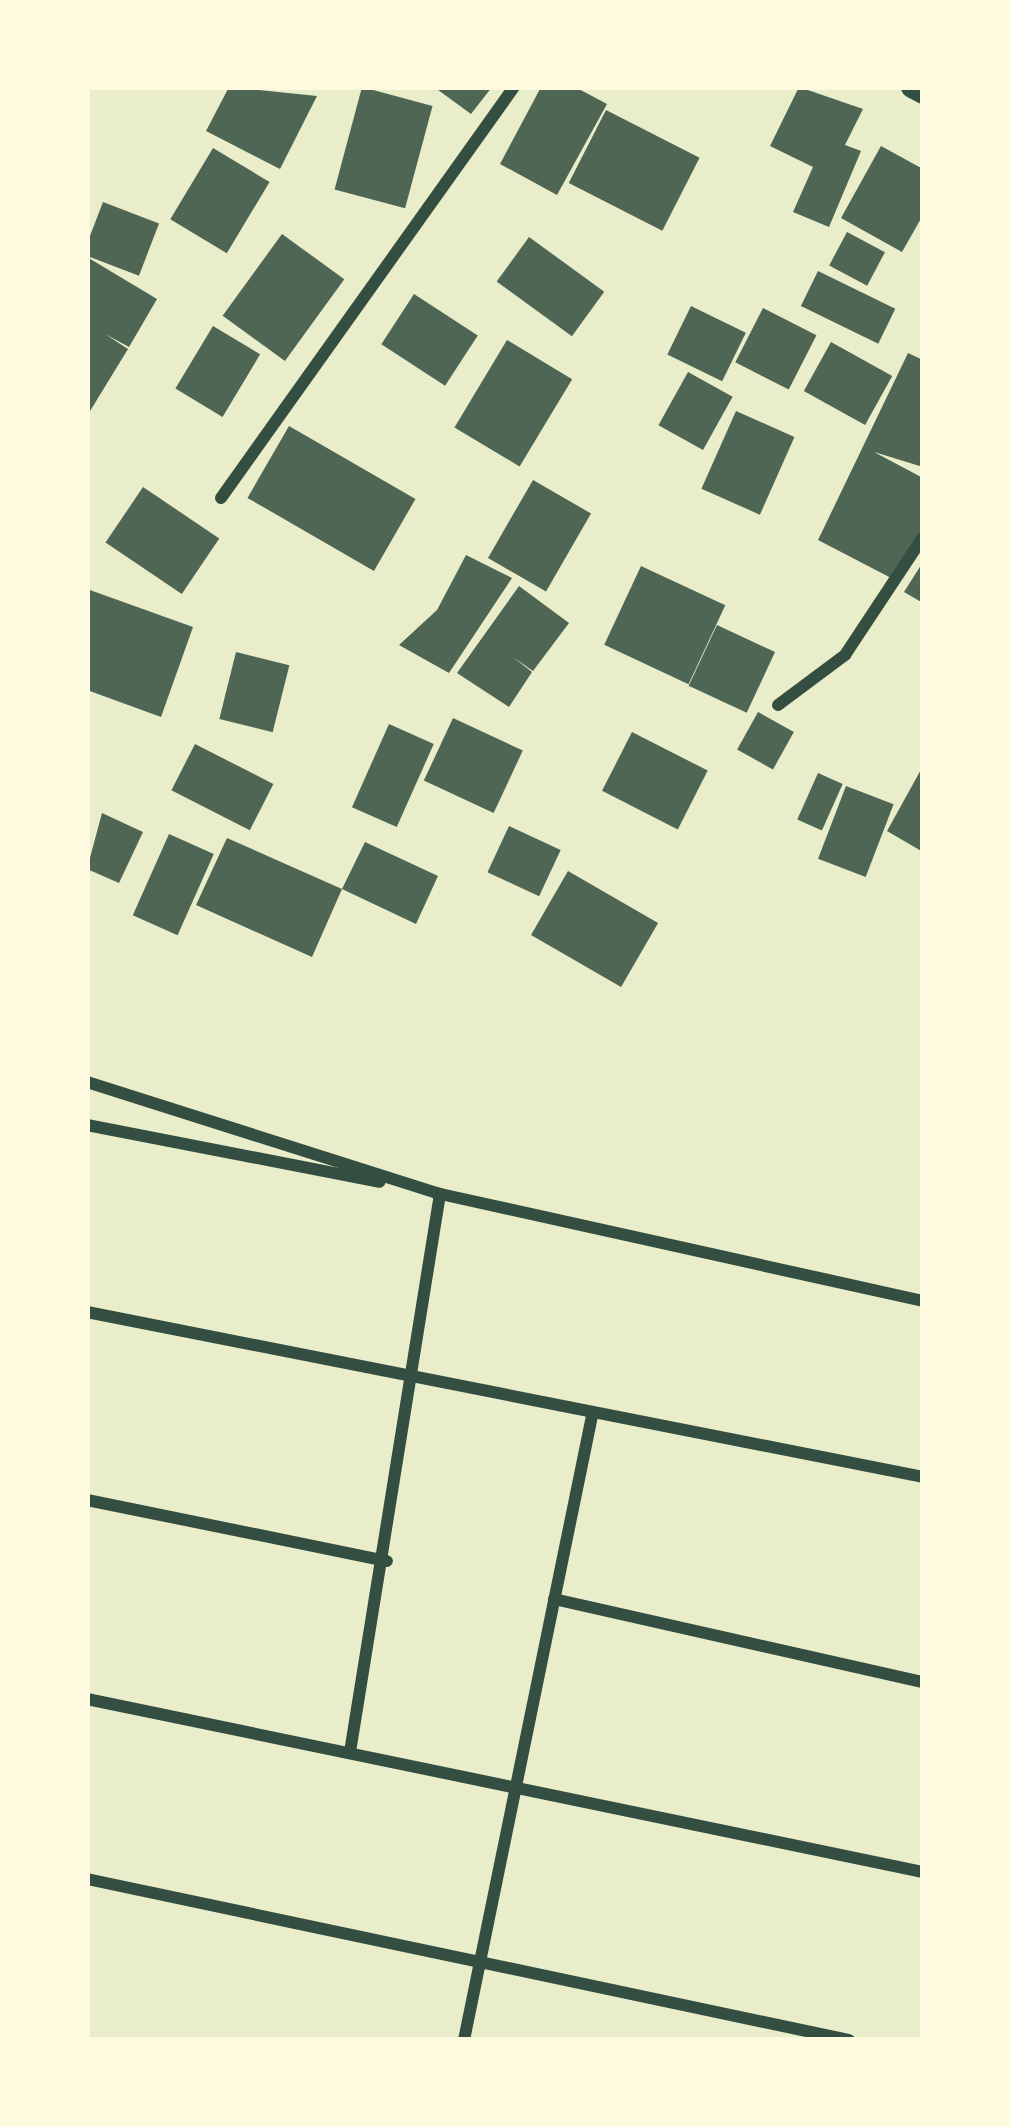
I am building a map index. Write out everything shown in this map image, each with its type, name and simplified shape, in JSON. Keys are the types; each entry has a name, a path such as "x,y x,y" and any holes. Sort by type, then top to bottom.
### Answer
{"street":[{"path":"221,498 514,87"},
{"path":"911,87 923,93"},
{"path":"778,705 844,655 923,537"},
{"path":"87,1082 440,1194"},
{"path":"87,1125 440,1194 923,1301"},
{"path":"350,1752 416,1383 440,1194"},
{"path":"87,1312 416,1383 923,1477"},
{"path":"464,2040 512,1781 592,1416"},
{"path":"87,1500 387,1561"},
{"path":"554,1599 923,1682"},
{"path":"87,1699 512,1781 923,1872"},
{"path":"87,1879 479,1957 849,2040"}],"building":[{"path":"229,87 317,96 280,169 206,131"},
{"path":"362,87 433,106 405,208 335,189"},
{"path":"434,87 492,87 471,114"},
{"path":"541,87 575,87 607,104 557,195 500,164"},
{"path":"799,87 863,109 845,145 861,151 829,227 793,212 813,167 770,146"},
{"path":"606,110 700,158 662,231 569,183"},
{"path":"881,146 923,169 923,215 902,252 841,218"},
{"path":"213,148 270,182 227,253 170,219"},
{"path":"103,202 159,224 139,276 87,256"},
{"path":"847,232 885,252 867,286 829,266"},
{"path":"282,234 344,279 285,361 223,316"},
{"path":"529,237 604,292 572,336 497,281"},
{"path":"87,257 157,299 129,347 105,334 128,349 87,416"},
{"path":"818,271 895,309 878,344 801,306"},
{"path":"414,294 478,335 445,386 381,344"},
{"path":"691,306 746,333 722,381 667,355"},
{"path":"763,308 816,335 789,390 735,362"},
{"path":"213,326 260,354 223,417 175,389"},
{"path":"507,340 572,379 520,467 454,427"},
{"path":"831,342 892,376 865,425 804,391"},
{"path":"908,353 923,360 923,467 874,452 923,478 923,526 895,580 818,540"},
{"path":"688,372 733,397 703,450 658,425"},
{"path":"736,411 794,437 760,515 701,489"},
{"path":"289,426 415,499 374,571 248,498"},
{"path":"533,480 591,514 546,591 488,558"},
{"path":"143,487 219,538 182,594 106,543"},
{"path":"466,555 512,578 449,673 399,645 437,610"},
{"path":"923,562 923,603 904,592"},
{"path":"641,566 725,605 689,684 604,645"},
{"path":"519,586 569,623 533,671 513,657 532,672 509,707 457,673"},
{"path":"87,589 193,627 161,717 87,690"},
{"path":"717,625 775,652 747,713 689,686"},
{"path":"236,652 289,665 273,732 219,719"},
{"path":"758,712 794,732 773,769 737,750"},
{"path":"453,718 523,751 494,813 424,781"},
{"path":"389,724 434,744 397,827 352,807"},
{"path":"632,732 708,771 678,829 602,791"},
{"path":"195,744 273,784 250,830 171,790"},
{"path":"923,766 923,852 887,831"},
{"path":"818,773 843,784 822,831 797,820"},
{"path":"846,786 894,804 866,877 818,859"},
{"path":"102,813 143,832 119,883 87,869"},
{"path":"509,826 561,850 539,896 487,872"},
{"path":"169,834 214,854 178,935 133,915"},
{"path":"227,838 342,889 312,957 196,905"},
{"path":"365,842 438,876 416,924 342,889"},
{"path":"568,871 658,923 621,987 531,935"}]}
